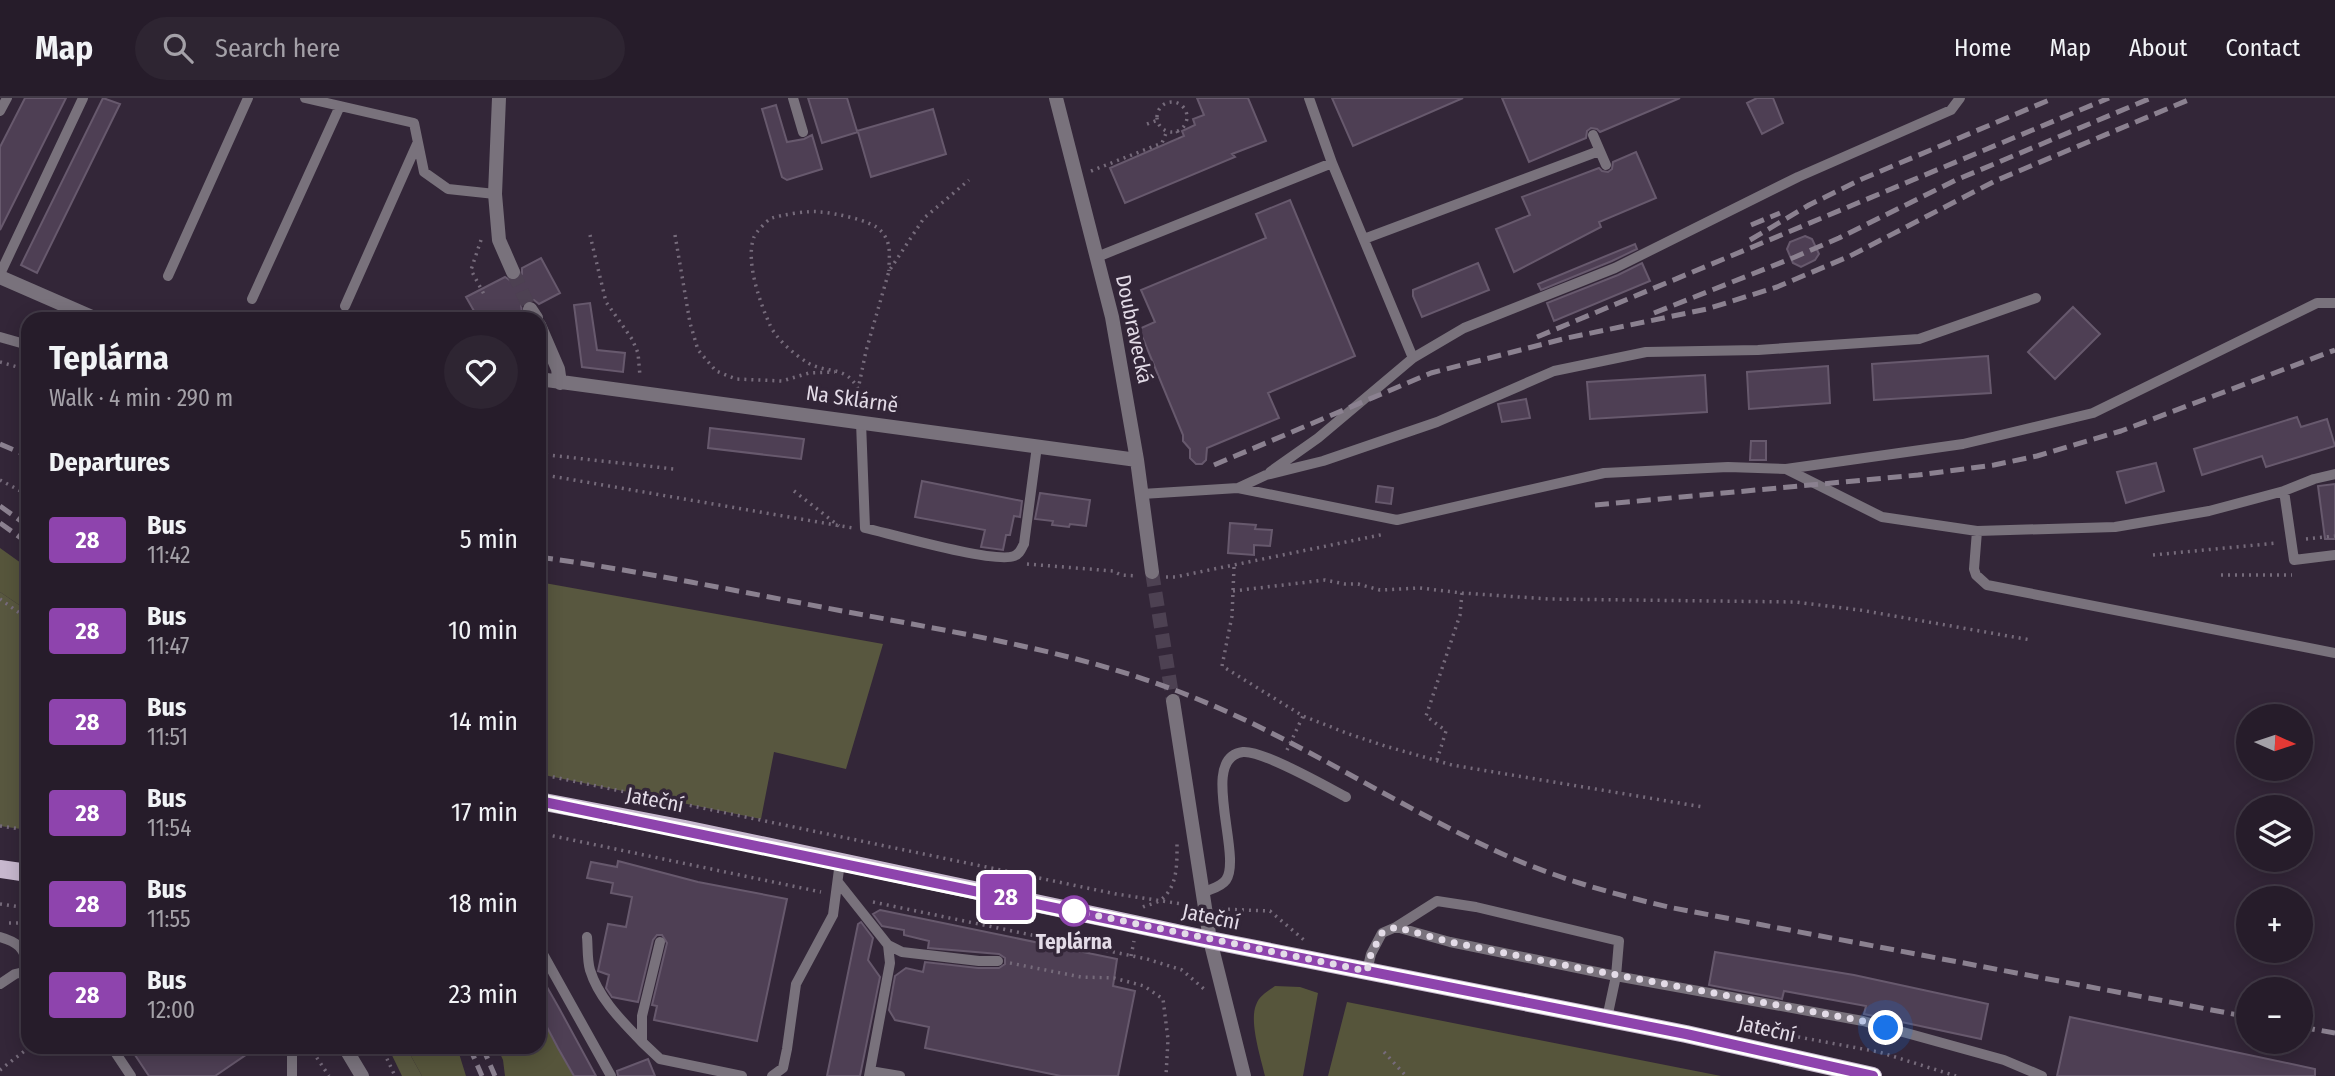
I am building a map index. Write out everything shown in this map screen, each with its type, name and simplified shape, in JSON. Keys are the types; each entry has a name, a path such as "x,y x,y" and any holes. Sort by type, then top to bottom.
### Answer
{"main road":[{"name":"Jateční","path":"546,802 1210,940 1607,1018 1873,1076"},
{"path":"0,869 21,872"}],"street":[{"path":"499,98 495,194 499,240 513,272"},
{"name":"Doubravecká","path":"1056,98 1112,317 1154,575"},
{"path":"0,276 80,312"},
{"path":"546,342 558,369 560,383"},
{"name":"Na Sklárně","path":"546,380 1137,460"},
{"path":"1172,701 1210,940 1244,1076"},
{"path":"349,1054 362,1076"}],"lane":[{"path":"0,111 6,98"},
{"path":"0,276 83,98"},
{"path":"168,276 248,98"},
{"path":"305,98 414,123 424,172 448,190 495,194"},
{"path":"793,98 803,132"},
{"path":"1309,98 1332,163 1413,358"},
{"path":"1238,488 1266,475 1318,438 1413,358 1464,328 1615,268 1798,177 1951,110 1960,98"},
{"path":"252,299 340,106"},
{"path":"1592,135 1606,165"},
{"path":"345,306 418,142"},
{"path":"1364,239 1599,151"},
{"path":"1097,257 1332,163"},
{"path":"1266,475 1323,461 1437,422 1553,371 1646,352 1758,350 1919,339 2036,298"},
{"path":"1142,494 1238,488 1397,520 1604,473 1728,467 1786,469 1963,444 2093,413 2317,303 2335,303"},
{"path":"0,337 21,343"},
{"path":"857,421 865,528 988,557 1013,557 1024,544 1037,446"},
{"path":"1786,469 1882,517 1977,531 2115,527 2209,511 2335,474"},
{"path":"2284,491 2294,560 2335,555"},
{"path":"1977,531 1974,569 1976,575 1987,585 2335,653"},
{"path":"1203,892 1224,883 1229,874 1230,860 1222,788 1224,768 1234,755 1244,751 1260,755 1346,797"},
{"path":"772,1076 783,1068 796,985 833,915 840,862"},
{"path":"838,882 888,945 902,951 998,961"},
{"path":"1367,971 1371,954 1382,933 1437,901 1476,907 1619,941 1616,976 1607,1018"},
{"path":"1396,927 1450,942 1616,976 1863,1021 2004,1060 2042,1076"},
{"path":"587,936 589,968 598,988 616,1015 660,1059 742,1076"},
{"path":"0,937 13,940 21,947"},
{"path":"642,1042 642,1016 660,942"},
{"path":"888,945 890,963 870,1073 900,1076"},
{"path":"546,960 611,1076"},
{"path":"0,984 21,971"},
{"path":"116,1054 131,1076"},
{"path":"291,1054 292,1076"}],"path":[{"path":"1180,103 1182,98"},
{"path":"1165,103 1180,103 1186,110 1185,125 1177,131 1167,131 1157,120 1159,110 1165,103"},
{"path":"1147,124 1157,120"},
{"path":"1090,172 1162,143 1167,131"},
{"path":"1177,131 1180,138"},
{"path":"889,271 924,218 969,180"},
{"path":"857,421 858,389 889,271 890,245 880,228 859,220 818,211 771,218 754,236 751,263 758,294 771,329 809,364 841,372 853,380 858,389"},
{"path":"675,235 690,323 698,350 716,371 736,379 782,381 810,373 841,372"},
{"path":"482,236 471,270 485,296"},
{"path":"590,236 606,302 632,339 638,353 640,395"},
{"path":"0,362 21,368"},
{"path":"546,455 674,469"},
{"path":"546,475 840,527 865,528"},
{"path":"0,480 21,491"},
{"path":"794,491 840,527"},
{"path":"1013,557 1024,564 1113,571 1121,575 1175,577 1395,532 1397,520"},
{"path":"2153,555 2335,536"},
{"path":"1234,566 1232,616 1222,666 1303,716 1349,734 1464,768 1703,807"},
{"path":"2221,575 2301,574"},
{"path":"1233,591 1325,580 1380,590 1420,588 1548,599 1795,602 1860,610 2031,640"},
{"path":"1437,761 1446,731 1426,716 1460,615 1462,593"},
{"path":"0,599 21,615"},
{"path":"1280,764 1303,716"},
{"path":"546,775 1116,894 1205,908"},
{"path":"0,826 21,829"},
{"path":"546,834 835,895"},
{"path":"1131,956 1141,907 1160,901 1178,870 1177,842"},
{"path":"848,897 1131,956 1182,970 1208,992"},
{"path":"0,904 21,907"},
{"path":"0,923 21,923"},
{"path":"998,961 1081,977 1114,978 1144,986 1163,999 1168,1039 1166,1076"},
{"path":"1384,1052 1406,1076"},
{"path":"0,1070 21,1054"},
{"path":"314,1054 328,1076"},
{"path":"385,1054 395,1076"}],"shaded area":[{"path":"0,548 21,563 21,606 0,592"},
{"path":"546,583 883,644 846,769 774,752 761,819 546,775"},
{"path":"0,592 21,606 21,829 0,826"},
{"path":"1275,986 1300,987 1318,993 1303,1076 1265,1076 1256,1040 1254,1012 1259,999"},
{"path":"1347,1002 1721,1076 1328,1076"},
{"path":"546,1025 574,1076 505,1076 500,1054 546,1054"},
{"path":"391,1054 410,1054 422,1076 402,1076"},
{"path":"410,1054 459,1054 466,1076 422,1076"}],"building":[{"path":"25,98 66,98 0,230 0,147"},
{"path":"103,98 120,104 37,273 21,265"},
{"path":"808,98 847,98 857,131 933,109 946,154 871,177 858,132 822,143"},
{"path":"1197,98 1248,98 1266,141 1232,154 1235,157 1125,203 1110,168 1184,136 1182,131 1195,125 1193,119 1204,115"},
{"path":"1332,98 1463,98 1353,146"},
{"path":"1502,98 1680,98 1600,132 1591,128 1587,131 1586,138 1529,162"},
{"path":"1757,98 1773,98 1783,123 1762,134 1747,103"},
{"path":"776,105 787,142 812,135 822,169 787,180 782,177 762,109"},
{"path":"1636,152 1656,198 1599,222 1601,227 1514,272 1496,229 1530,215 1522,197 1599,168 1608,172 1612,169 1613,162"},
{"path":"1290,200 1355,356 1268,393 1279,418 1207,448 1206,460 1202,464 1196,464 1190,458 1190,449 1183,441 1183,435 1139,329 1155,322 1141,290 1266,238 1256,214"},
{"path":"1805,236 1812,239 1819,254 1815,260 1801,267 1793,263 1787,249 1790,242"},
{"path":"1635,244 1637,249 1612,261 1541,290 1538,284"},
{"path":"541,258 560,293 539,304 534,300 525,301 521,305 522,312 475,312 466,297 505,277 511,281 517,280 522,274 522,268"},
{"path":"1478,263 1489,290 1422,317 1413,290"},
{"path":"1642,263 1650,281 1554,321 1547,303"},
{"path":"590,303 597,350 625,353 623,372 582,367 574,305"},
{"path":"2073,307 2100,334 2055,379 2028,352"},
{"path":"1988,356 1991,393 1874,400 1872,364"},
{"path":"1828,366 1830,403 1749,409 1747,372"},
{"path":"1705,375 1707,412 1590,419 1587,382"},
{"path":"1526,399 1530,418 1502,422 1498,404"},
{"path":"2297,417 2301,427 2327,419 2335,446 2266,467 2262,456 2202,475 2194,449"},
{"path":"710,428 804,439 801,459 708,448"},
{"path":"1751,441 1766,441 1766,460 1750,460"},
{"path":"2156,463 2164,491 2126,503 2117,472"},
{"path":"922,481 1022,501 1020,517 1014,516 1003,550 981,547 985,530 915,517"},
{"path":"2335,484 2335,539 2325,539 2318,486"},
{"path":"1378,486 1393,488 1391,504 1376,502"},
{"path":"1040,493 1090,500 1086,526 1052,525 1053,521 1035,519"},
{"path":"1230,523 1256,525 1255,529 1272,530 1270,546 1254,545 1254,555 1228,553"},
{"path":"618,861 698,882 787,899 757,1041 654,1020 657,1006 652,1005 667,943 662,935 657,935 653,940 638,1002 612,997 606,988 609,975 598,971 608,924 626,927 632,897 611,893 613,883 587,878 591,862 617,867"},
{"path":"880,910 1117,959 1113,986 1135,991 1118,1076 1061,1076 925,1048 929,1027 895,1020 889,1010 895,976 906,968 923,972 925,962 999,968 1005,964 1005,958 999,954 928,948 929,941 904,935 904,930 882,926 873,914"},
{"path":"861,922 873,938 868,960 880,977 860,1076 827,1076 858,924"},
{"path":"1715,952 1854,975 1988,1004 1981,1039 1864,1014 1866,1006 1784,991 1782,999 1709,985"},
{"path":"546,985 596,1076 574,1076 546,1025"},
{"path":"2070,1017 2315,1069 2315,1076 2057,1076"},
{"path":"134,1054 247,1054 215,1076 149,1076"},
{"path":"648,1059 655,1076 618,1076 617,1071"}],"tunnel":[{"path":"513,272 530,309"},
{"path":"1152,572 1173,701"}],"railway":[{"path":"1750,240 1809,205 1862,179 2054,98"},
{"path":"1537,337 2109,98"},
{"path":"1654,313 1839,238 1956,180 2151,98"},
{"path":"1214,465 1431,373 1567,338 1707,309 1777,287 1850,256 1995,181 2193,98"},
{"path":"1751,225 1780,213"},
{"path":"1595,505 1918,475 1994,465 2037,456 2121,431 2335,350"},
{"path":"0,444 21,453"},
{"path":"0,506 21,521"},
{"path":"0,523 21,538"},
{"path":"546,558 947,631 1070,657 1151,681 1268,731 1496,851 1561,877 1627,897 2236,1015"},
{"path":"2313,1029 2335,1033"},
{"path":"472,1054 482,1076"},
{"path":"485,1054 495,1076"}],"bus line":[{"name":"28","path":"546,802 1210,940 1686,1034 1873,1076"}],"place":[{"name":"Teplárna","path":"1074,911"}],"route":[{"path":"1074,911 1367,971 1371,954 1382,933 1396,927 1450,942 1863,1021 1886,1028"}]}
